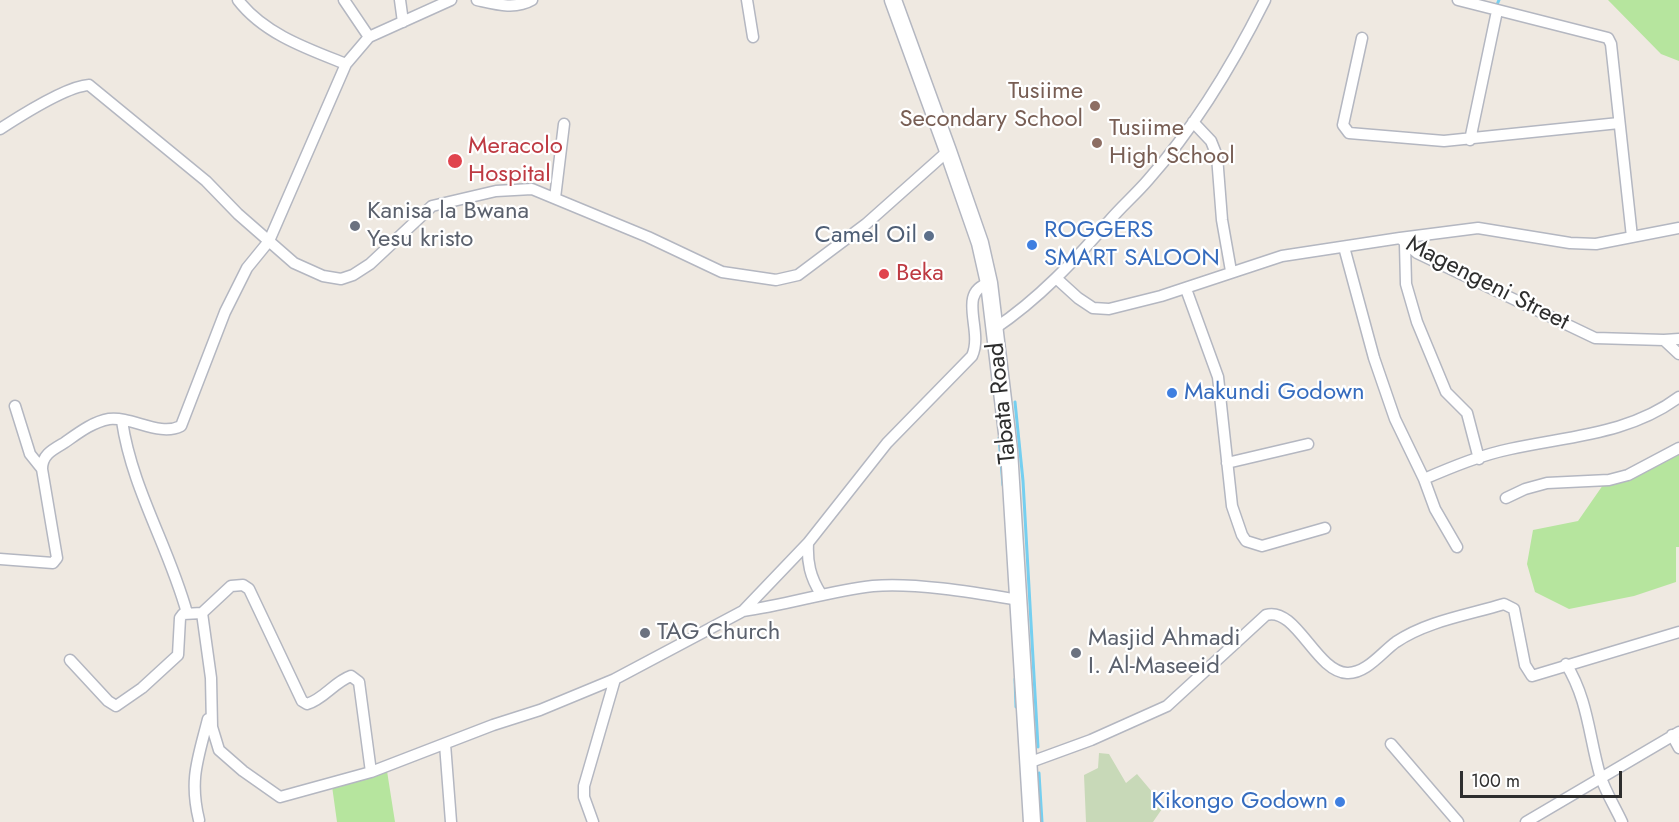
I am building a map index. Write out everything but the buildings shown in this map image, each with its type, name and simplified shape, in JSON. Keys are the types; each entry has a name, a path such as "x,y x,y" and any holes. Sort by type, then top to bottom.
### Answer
{"main road":[{"name":"Tabata Road","path":"893,0 980,243 989,284 1009,450 1032,822"}],"street":[{"path":"238,0 270,29 298,45 346,64"},
{"path":"344,0 369,37"},
{"path":"400,0 403,22"},
{"path":"0,560 53,563 57,558 42,469 42,461 49,452 94,423 107,419 168,429 181,426 225,312 247,268 269,241 346,64 369,37 451,0"},
{"path":"477,0 511,6 524,5 532,0"},
{"path":"747,0 753,37"},
{"path":"994,329 1022,311 1149,179 1193,122 1233,61 1265,0"},
{"path":"1458,0 1608,38 1611,44 1619,123 1626,158 1632,237"},
{"path":"1470,140 1497,11"},
{"path":"1362,38 1343,125 1349,133 1432,140 1470,140 1619,123"},
{"path":"0,129 81,85 89,85 206,181 294,263 323,276 341,279 354,275 370,264 432,206 496,190 532,189 648,237 722,272 751,278 788,279 798,275 866,224 948,151"},
{"path":"1193,122 1211,141 1217,156 1222,220 1231,271"},
{"path":"555,198 564,124"},
{"path":"1479,459 1467,413 1446,392 1409,298 1402,241 1478,228 1570,243 1596,244 1679,228"},
{"name":"Magengeni Street","path":"1056,278 1078,298 1100,310 1123,307 1186,288 1231,271 1304,251 1402,241 1417,252 1595,338 1679,339"},
{"path":"1344,247 1382,386 1435,509 1457,547"},
{"path":"743,611 808,543 887,443 972,356 976,347 972,309 973,292 976,288 989,284"},
{"path":"1186,288 1218,377 1232,506 1246,541 1262,546 1325,528"},
{"path":"1664,340 1679,354"},
{"path":"1424,479 1509,449 1611,430 1662,410 1679,397"},
{"path":"15,406 30,454 42,469"},
{"path":"122,421 146,509 173,565 187,613"},
{"path":"1227,463 1308,444"},
{"path":"1506,498 1525,489 1547,483 1609,480 1628,475 1679,448"},
{"path":"808,543 807,562 813,582 821,594"},
{"path":"70,660 108,701 116,706 178,655 180,618 187,613 202,613 231,586 243,585 249,589 302,701 307,704 314,702 341,680 351,676 359,682 371,772"},
{"path":"202,613 206,634 212,727 219,750 243,771 280,797 371,772 615,680 743,611 821,594 875,586 900,585 1018,600"},
{"path":"1028,763 1091,740 1167,706 1266,615 1275,613 1280,614 1327,664 1341,673 1351,674 1365,668 1397,642 1426,627 1504,604 1514,609 1525,664 1532,676 1541,676 1566,664 1679,632"},
{"path":"1566,664 1576,680 1587,710 1601,778 1622,822"},
{"path":"593,822 584,797 584,786 615,680"},
{"path":"199,820 193,794 195,769 212,705"},
{"path":"1526,822 1676,734 1679,748"},
{"path":"445,744 451,822"},
{"path":"1391,744 1458,822"}],"green space":[{"path":"1608,0 1679,0 1679,61 1661,54"},
{"path":"1679,449 1679,547 1676,547 1676,582 1634,596 1569,609 1535,592 1527,564 1533,530 1578,521 1603,485"},
{"path":"1099,753 1109,754 1126,783 1137,774 1164,806 1153,822 1086,822 1084,775 1098,768"},
{"path":"387,771 395,822 337,822 332,786"}],"waterway":[{"path":"1496,7 1499,0"},
{"path":"1015,402 1023,481 1038,747"},
{"path":"999,438 1003,485"},
{"path":"1015,679 1016,707"},
{"path":"1039,773 1042,822"}],"place":[{"name":"Tusiime Secondary School","path":"1095,106"},
{"name":"Tusiime High School","path":"1097,143"},
{"name":"Meracolo Hospital","path":"455,161"},
{"name":"Kanisa la Bwana Yesu kristo","path":"355,226"},
{"name":"Camel Oil","path":"929,236"},
{"name":"ROGGERS SMART SALOON","path":"1032,245"},
{"name":"Beka","path":"884,274"},
{"name":"Makundi Godown","path":"1172,393"},
{"name":"TAG Church","path":"645,633"},
{"name":"Masjid Ahmadi I. Al-Maseeid","path":"1076,653"},
{"name":"Kikongo Godown","path":"1340,802"}]}
